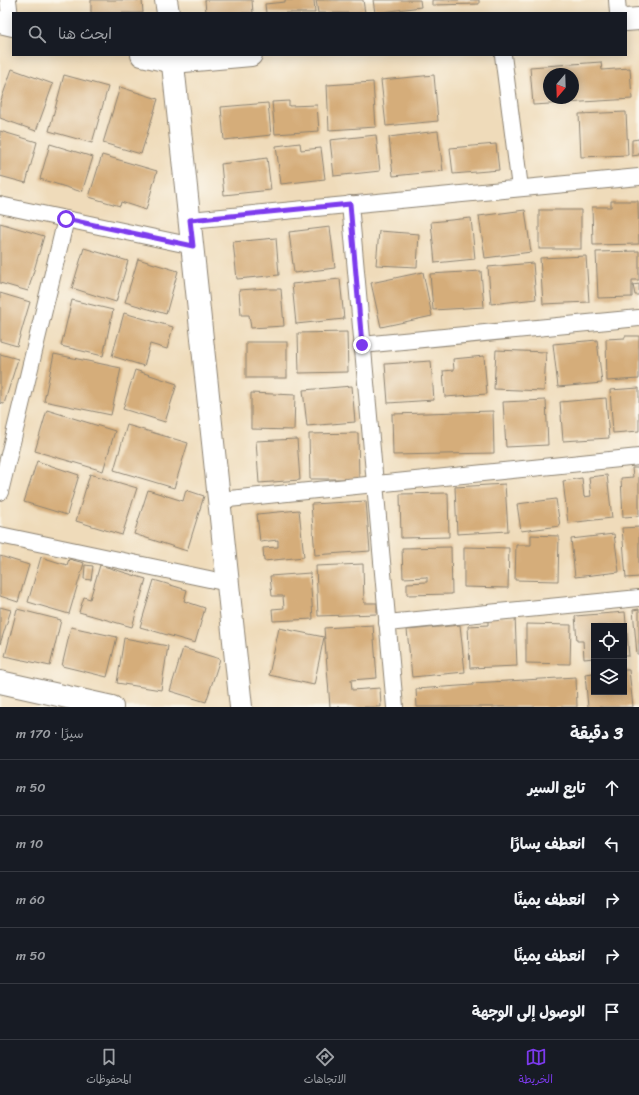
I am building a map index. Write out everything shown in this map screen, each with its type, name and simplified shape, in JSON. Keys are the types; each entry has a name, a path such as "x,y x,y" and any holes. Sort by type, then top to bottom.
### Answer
{"street":[{"path":"8,0 8,24"},
{"path":"166,0 168,12"},
{"path":"617,0 618,12"},
{"path":"627,20 639,19"},
{"path":"150,56 173,59 232,56"},
{"path":"503,56 520,188"},
{"path":"173,59 241,707"},
{"path":"190,220 639,177"},
{"path":"350,204 395,707"},
{"path":"0,205 193,246"},
{"path":"0,492 66,219"},
{"path":"362,345 639,318"},
{"path":"219,500 639,457"},
{"path":"0,536 228,583"},
{"path":"387,623 639,598"},
{"path":"0,682 112,707"}],"building":[{"path":"91,0 142,0 143,12 91,12"},
{"path":"205,0 252,0 253,12 206,12"},
{"path":"285,0 314,0 315,12 266,12 265,4 285,2"},
{"path":"316,0 363,0 365,12 318,12"},
{"path":"373,0 420,0 421,7 375,12"},
{"path":"432,0 479,0 479,4 432,5"},
{"path":"601,62 602,70 630,68 632,99 579,102 579,68 543,68 543,104 550,104 533,105 530,67"},
{"path":"12,69 53,84 36,131 0,118 0,103"},
{"path":"64,75 108,87 92,143 49,131"},
{"path":"434,75 438,121 386,126 381,80"},
{"path":"373,82 376,127 329,130 327,85"},
{"path":"120,87 158,99 141,154 103,143"},
{"path":"289,101 289,106 317,105 319,131 275,134 272,102"},
{"path":"268,103 271,135 224,140 221,107"},
{"path":"626,112 628,155 581,157 579,114"},
{"path":"0,131 37,142 26,183 0,176"},
{"path":"438,131 443,171 393,176 389,137"},
{"path":"376,135 380,171 334,176 330,140"},
{"path":"639,139 639,155 632,156 632,140"},
{"path":"300,143 301,150 321,148 325,179 281,184 276,146"},
{"path":"50,144 93,157 82,192 40,179"},
{"path":"496,144 499,170 453,174 450,148"},
{"path":"102,155 157,171 146,210 121,202 120,206 89,197"},
{"path":"267,158 271,190 224,195 221,164"},
{"path":"611,201 638,201 639,244 593,245 592,207 611,207"},
{"path":"525,210 531,252 485,258 479,216"},
{"path":"539,210 581,210 581,249 539,249"},
{"path":"471,218 475,259 435,263 431,222"},
{"path":"0,223 44,236 28,291 0,283"},
{"path":"330,227 335,268 294,273 289,232"},
{"path":"379,231 419,234 417,267 376,265"},
{"path":"276,238 279,275 237,279 233,242"},
{"path":"84,248 128,261 116,302 72,288"},
{"path":"639,251 639,280 632,280 632,297 598,298 596,252"},
{"path":"586,256 589,302 543,304 540,258"},
{"path":"138,259 178,271 166,314 125,302"},
{"path":"533,263 536,299 491,304 488,267"},
{"path":"481,271 484,307 433,310 430,274"},
{"path":"423,272 432,316 381,327 371,283"},
{"path":"340,279 344,319 296,324 292,284"},
{"path":"639,284 639,295 635,295 633,285"},
{"path":"268,288 281,289 284,326 251,328 249,315 241,315 239,290"},
{"path":"0,293 30,302 17,346 0,341"},
{"path":"72,300 113,310 103,356 61,346"},
{"path":"124,313 173,327 167,349 150,344 144,366 112,356"},
{"path":"347,332 348,372 299,373 298,333"},
{"path":"625,336 639,336 639,379 607,381 606,339 625,338"},
{"path":"597,340 602,383 558,387 553,344"},
{"path":"246,342 287,342 287,378 246,378"},
{"path":"496,350 546,352 544,391 494,389"},
{"path":"0,354 18,359 4,404 0,403"},
{"path":"54,354 121,368 111,415 44,401"},
{"path":"484,356 487,394 445,397 443,371 454,370 453,359"},
{"path":"431,361 434,400 388,403 385,364"},
{"path":"135,370 177,384 165,422 123,409"},
{"path":"352,386 355,422 307,426 303,390"},
{"path":"639,388 639,431 613,433 610,390"},
{"path":"251,393 295,395 294,430 251,429"},
{"path":"606,398 609,438 563,441 560,402"},
{"path":"546,400 548,445 506,447 503,402"},
{"path":"47,410 115,431 103,471 35,451"},
{"path":"493,411 494,453 393,455 392,414"},
{"path":"127,425 188,443 174,488 114,470"},
{"path":"358,433 359,479 310,479 309,434"},
{"path":"297,439 300,480 259,483 256,441"},
{"path":"37,461 79,475 67,515 24,502"},
{"path":"632,468 639,468 639,516 623,517 621,478 633,477"},
{"path":"90,474 137,488 122,535 76,521"},
{"path":"607,475 612,518 568,523 563,481 582,478 584,497 591,496 589,477"},
{"path":"505,484 508,531 457,534 455,487"},
{"path":"148,490 183,501 186,490 204,496 187,551 134,534"},
{"path":"448,493 449,537 401,538 400,494"},
{"path":"556,499 560,526 521,531 517,504"},
{"path":"366,501 370,551 315,555 311,504"},
{"path":"299,510 304,557 264,561 263,548 278,547 278,540 260,542 257,514"},
{"path":"639,527 639,577 626,578 622,528"},
{"path":"614,534 619,572 575,577 571,539"},
{"path":"531,535 559,536 558,581 515,580 516,545 531,545"},
{"path":"451,547 452,594 407,595 407,583 427,582 427,577 403,578 402,548"},
{"path":"464,547 509,548 508,588 464,587"},
{"path":"0,556 29,565 18,602 0,596"},
{"path":"41,557 67,565 69,559 84,563 69,614 28,602"},
{"path":"363,564 364,603 377,603 377,614 318,616 316,566"},
{"path":"85,565 93,566 91,580 84,579"},
{"path":"100,565 146,579 132,627 79,612 84,597 90,599"},
{"path":"310,573 313,619 273,621 272,609 284,608 283,596 272,596 270,576"},
{"path":"154,580 187,590 184,601 205,608 195,643 140,627"},
{"path":"0,607 11,610 0,644"},
{"path":"17,609 61,620 50,666 5,656"},
{"path":"639,609 639,654 637,654 633,610"},
{"path":"625,612 626,623 591,623 591,658 584,659 583,641 577,641 575,616"},
{"path":"515,616 517,666 470,668 468,626 488,625 488,617"},
{"path":"526,624 571,625 570,664 526,663"},
{"path":"373,625 377,678 351,680 352,690 380,688 381,707 330,707 324,628"},
{"path":"460,625 465,672 412,677 407,630"},
{"path":"71,627 117,637 107,677 62,666"},
{"path":"279,628 324,637 314,685 269,675"},
{"path":"627,634 629,656 627,656"},
{"path":"124,638 168,646 161,690 117,683"},
{"path":"183,648 220,659 206,702 170,691"},
{"path":"627,670 629,670 633,707 588,707 585,674 591,673 591,695 627,695"},
{"path":"576,677 577,707 417,707 416,689 473,685 473,683"}],"route":[{"path":"66,219 193,246 190,220 350,204 362,345"}]}
